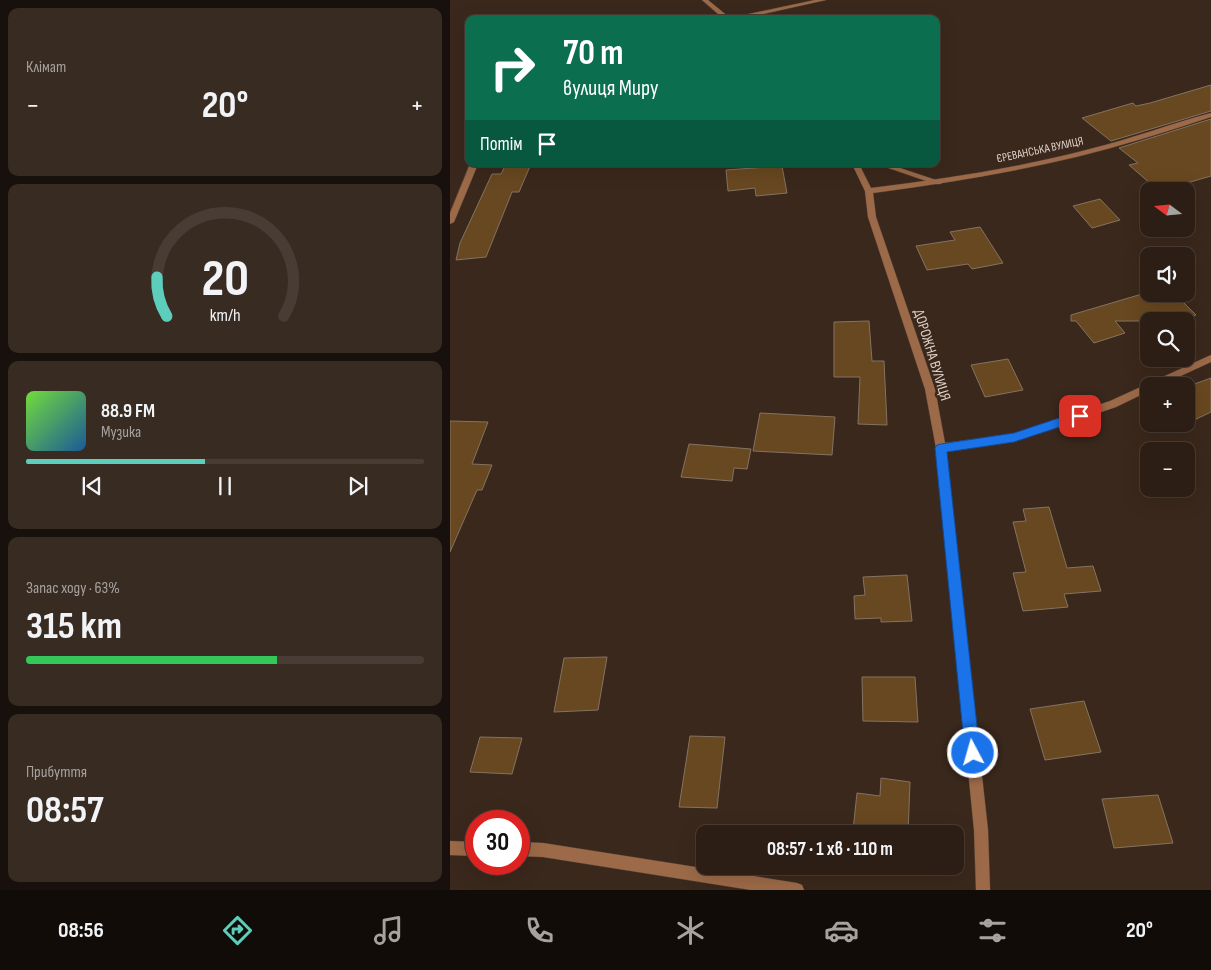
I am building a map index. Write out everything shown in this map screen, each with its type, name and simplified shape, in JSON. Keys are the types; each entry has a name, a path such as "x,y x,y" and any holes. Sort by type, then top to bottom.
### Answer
{"street":[{"path":"705,0 724,15"},
{"path":"749,15 823,0"},
{"name":"ЄРЕВАНСЬКА ВУЛИЦЯ","path":"869,191 938,182 1054,160 1135,139 1211,115"},
{"path":"450,222 473,167"},
{"name":"ДОРОЖНА ВУЛИЦЯ","path":"857,167 869,191 872,217 930,390 941,448 981,830 983,890"},
{"path":"890,167 938,182"},
{"path":"1171,377 1211,358"},
{"path":"941,448 1014,438 1113,404 1140,392"},
{"path":"450,848 465,849"},
{"path":"530,849 798,890"}],"building":[{"path":"1211,85 1211,111 1111,141 1082,118 1133,103 1136,106 1150,103"},
{"path":"1211,119 1211,176 1190,182 1149,182 1129,165 1138,163 1119,148"},
{"path":"504,167 530,167 519,192 512,192 486,257 456,260 460,243 492,174 501,174"},
{"path":"782,167 787,193 756,196 755,188 728,191 726,170"},
{"path":"1100,199 1120,220 1092,228 1073,206"},
{"path":"980,227 1003,263 972,269 968,264 927,270 916,246 955,240 950,232"},
{"path":"1140,295 1140,302 1183,302 1193,312 1140,312 1140,321 1115,321 1125,333 1094,343 1076,321 1071,321 1071,315"},
{"path":"869,321 872,361 884,361 887,425 858,424 860,377 834,377 834,322"},
{"path":"1008,359 1023,390 985,397 971,365"},
{"path":"1211,378 1211,412 1195,420 1195,384"},
{"path":"760,413 835,417 832,455 753,451"},
{"path":"450,421 488,422 472,464 492,465 482,490 477,490 450,552"},
{"path":"689,444 751,449 747,469 734,468 732,481 681,477"},
{"path":"1049,507 1067,568 1093,566 1101,591 1064,594 1068,607 1023,611 1013,573 1026,572 1013,522 1026,521 1023,509"},
{"path":"907,575 912,621 881,622 881,618 855,619 854,596 865,595 863,577"},
{"path":"607,657 598,710 554,712 564,658"},
{"path":"862,677 915,677 918,722 863,721"},
{"path":"1084,701 1101,752 1045,760 1030,709"},
{"path":"690,736 725,737 717,808 679,807"},
{"path":"480,737 522,738 512,774 470,772"},
{"path":"881,778 910,782 908,825 854,825 857,793 880,796"},
{"path":"1158,795 1173,843 1114,848 1102,799"}],"route":[{"path":"973,753 941,448 1014,438 1080,416"}]}
